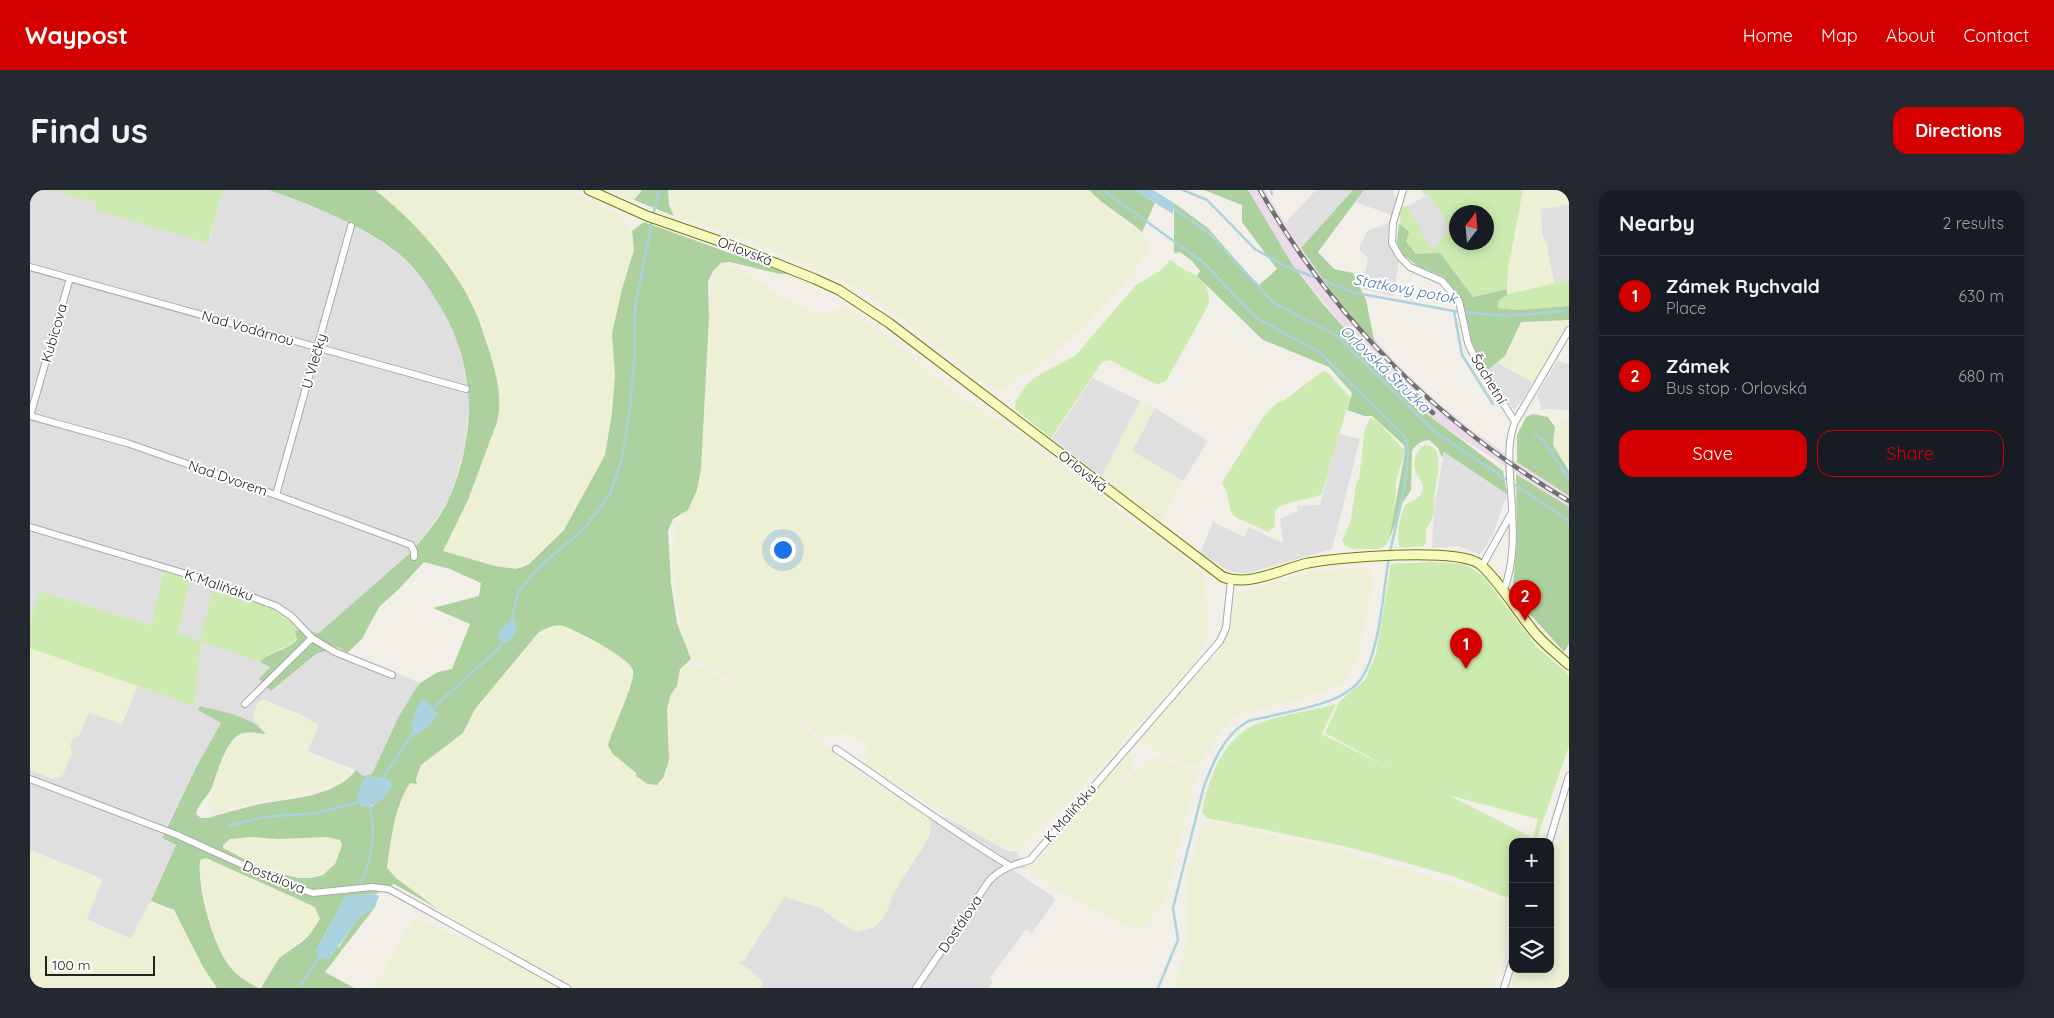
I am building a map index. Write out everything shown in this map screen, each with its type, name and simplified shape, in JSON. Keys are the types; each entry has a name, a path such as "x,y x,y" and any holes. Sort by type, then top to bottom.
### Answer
{"main road":[{"name":"Orlovská","path":"589,190 647,216 782,265 839,290 889,323 1207,567 1231,580"},
{"path":"1231,580 1260,577 1328,560 1441,554 1467,558 1482,566 1536,634 1569,665"}],"street":[{"name":"Šachetní","path":"1403,190 1393,223 1392,243 1400,257 1410,267 1442,281 1459,301 1468,343 1474,356 1515,422"},
{"name":"U Vlečky","path":"276,495 351,226"},
{"name":"Nad Vodárnou","path":"30,267 466,389"},
{"name":"Kubicova","path":"30,416 70,278"},
{"name":"Šachetní","path":"1504,592 1514,542 1509,449 1515,422 1569,330"},
{"name":"Nad Dvorem","path":"30,416 127,443 276,495 411,545 414,556"},
{"path":"1482,566 1511,513"},
{"name":"K Maliňáku","path":"30,527 202,579 276,606 291,616 312,638 335,652 392,675"},
{"name":"K Maliňáku","path":"1010,866 1030,860 1220,641 1226,628 1231,580"},
{"path":"245,704 312,638"},
{"path":"836,749 937,817 968,841 1010,866"},
{"path":"1550,838 1569,776"},
{"name":"Dostálova","path":"30,779 175,834 285,884 313,893 372,887 389,889 567,988"},
{"name":"Dostálova","path":"916,988 989,881 998,871 1010,866"},
{"path":"1504,988 1509,972"}],"shaded area":[{"path":"32,190 49,190 96,203 94,210 209,242 223,190 269,190 348,221 399,254 423,278 456,333 465,366 469,391 466,445 449,500 422,539 409,554 319,633 298,630 260,662 270,667 271,691 316,654 338,647 347,653 420,683 398,718 372,774 363,776 356,770 307,751 318,727 304,716 265,700 260,701 255,721 261,728 245,718 200,706 198,710 221,723 167,825 162,838 176,844 157,892 131,939 86,919 102,882 101,879 30,850 30,770 52,778 73,738 79,735 89,712 122,724 137,686 194,705 178,633 191,578 164,569 151,625 41,591 30,621 30,195"},
{"path":"1248,190 1265,190 1305,255 1337,296 1389,355 1428,394 1469,428 1569,496 1569,507 1455,434 1415,405 1357,343 1292,264"},
{"path":"1316,190 1353,190 1301,248 1285,223"},
{"path":"1364,190 1394,190 1393,196 1397,198 1392,215 1355,202"},
{"path":"1429,194 1449,226 1449,229 1432,252 1408,206"},
{"path":"1569,206 1569,280 1554,284 1547,246 1542,236 1541,209"},
{"path":"1390,222 1388,236 1390,247 1399,262 1393,296 1362,289 1368,258 1359,249 1367,231"},
{"path":"1557,361 1569,364 1569,410 1542,409 1537,395"},
{"path":"1498,363 1532,382 1514,410 1487,371"},
{"path":"1092,378 1140,401 1102,477 1052,439"},
{"path":"1155,408 1208,441 1183,481 1132,451"},
{"path":"1339,434 1360,439 1332,549 1248,573 1229,571 1200,553 1213,522 1244,537 1249,527 1283,543 1280,519 1298,511 1297,506 1320,505"},
{"path":"1444,452 1507,494 1493,535 1480,554 1459,546 1432,548 1434,510"},
{"path":"946,817 1008,851 1016,851 1027,868 1012,869 1056,899 1032,933 1026,929 990,978 993,982 988,988 760,988 763,981 737,961 767,925 784,896 820,908 847,927 882,920 892,895 929,837 931,827 929,820"}],"green space":[{"path":"49,190 223,190 208,243 94,210 96,203"},
{"path":"269,190 375,190 417,228 443,258 465,291 478,318 492,359 498,386 499,413 468,500 443,551 495,566 516,569 528,565 564,530 605,455 612,413 615,375 612,334 622,289 634,250 632,231 644,222 788,274 780,274 730,262 721,263 713,271 708,282 709,318 701,469 697,490 688,510 673,519 668,531 671,584 677,623 691,659 680,669 677,686 671,694 667,709 669,760 663,778 657,785 648,784 636,776 636,773 613,754 608,746 631,685 633,670 630,665 602,645 563,626 553,626 538,633 475,709 463,733 421,765 416,779 417,784 410,783 400,803 394,824 387,868 396,878 438,909 394,884 376,894 372,893 328,928 316,951 339,947 358,918 375,907 325,972 354,988 261,988 279,958 302,942 311,933 320,919 315,907 206,858 200,860 201,885 212,931 233,971 258,988 217,988 203,967 174,910 151,901 176,845 162,838 197,766 221,723 198,710 200,706 244,718 265,733 244,733 233,739 222,759 210,791 197,810 196,814 201,818 325,791 337,786 356,770 363,776 372,774 398,718 415,690 420,683 438,672 452,669 470,624 433,608 479,596 481,583 450,569 424,562 379,607 362,639 347,653 338,647 316,654 271,691 259,679 270,667 260,662 268,655 293,644 297,640 295,631 319,633 409,554 426,535 449,499 458,474 465,449 469,399 466,374 451,326 434,296 410,264 383,242 352,224 320,209","holes":["371,776 391,781 388,793 371,807 360,805","252,837 278,839 327,837 340,840 342,845 335,864 323,875 311,878 298,878 265,870 223,848 223,845 230,839"]},
{"path":"375,190 567,190 622,216 632,231 634,249 622,289 612,334 615,375 612,413 605,455 565,530 528,565 516,569 495,566 443,551 468,500 498,420 497,377 473,306 463,289 444,261 390,202"},
{"path":"608,190 642,190 636,200 633,200"},
{"path":"642,190 668,190 669,205 674,216 634,200"},
{"path":"669,190 1089,190 1111,212 1140,233 1150,246 1133,273 1089,321 1046,360 1013,383 998,390 987,386 883,303 856,287 752,242 702,224 681,219 672,212"},
{"path":"1089,190 1134,190 1155,203 1142,232 1102,202"},
{"path":"1204,190 1248,190 1292,264 1323,304 1415,405 1503,471 1507,494 1444,452 1442,458 1438,448 1429,440 1421,442 1412,451 1411,490 1403,502 1389,540 1405,452 1404,445 1372,416 1365,416 1347,410 1352,393 1329,367 1263,340 1197,276 1200,271 1192,261 1180,252 1174,253 1174,203 1208,228 1258,286 1277,269 1242,222 1242,205"},
{"path":"1353,190 1364,190 1318,252 1334,269 1353,273 1366,300 1375,344 1342,306 1301,248"},
{"path":"1421,190 1523,190 1508,269 1507,289 1473,297 1440,254 1416,254 1403,232 1400,221 1400,207 1408,206 1432,251 1449,229 1449,250 1494,250 1494,205 1449,205 1449,226 1429,194 1426,196"},
{"path":"1523,190 1569,190 1569,204 1541,209 1542,235 1547,246 1554,284 1507,294 1508,269 1514,237 1519,230 1517,218"},
{"path":"1399,223 1409,232 1406,241 1416,254 1440,253 1473,297 1507,289 1507,295 1499,300 1498,308 1517,310 1569,306 1569,320 1521,322 1505,356 1487,371 1470,342 1461,301 1444,277 1418,266 1403,255 1397,243"},
{"path":"1170,260 1193,273 1204,283 1207,288 1209,304 1166,381 1158,384 1151,382 1110,360 1102,362 1051,438 1015,409 1016,401 1028,383 1076,355 1136,285 1160,271"},
{"path":"721,263 740,270 780,296 815,313 843,309 861,318 905,351 948,388 1030,442 1182,556 1202,574 1206,588 1208,634 1199,655 1082,786 1021,849 997,843 965,826 871,768 863,760 867,744 846,731 836,739 825,737 690,656 683,635 675,589 672,554 676,525 688,510 697,490 701,469 711,283 715,271"},
{"path":"1569,280 1569,306 1517,310 1498,308 1499,300 1504,295"},
{"path":"1569,320 1569,324 1534,383 1498,363 1505,356 1514,341 1521,322"},
{"path":"1323,371 1328,373 1350,397 1322,494 1279,507 1275,512 1275,526 1268,532 1237,518 1231,513 1227,494 1222,483 1224,479 1264,416 1277,403 1286,399"},
{"path":"1140,401 1155,408 1132,451 1183,481 1161,522 1102,477"},
{"path":"1533,414 1548,417 1555,427 1553,445 1569,471 1569,496 1517,462 1517,435 1526,417"},
{"path":"1370,418 1378,422 1405,451 1396,481 1395,508 1389,540 1386,545 1379,549 1353,549 1345,546 1342,541 1351,520 1356,484 1359,479 1365,429"},
{"path":"1565,418 1569,418 1569,471 1553,445 1555,427"},
{"path":"1425,445 1432,446 1436,450 1439,463 1432,520 1426,528 1424,546 1403,548 1400,547 1398,538 1400,520 1405,505 1418,497 1423,490 1415,471 1414,462 1418,450"},
{"path":"1516,474 1569,507 1569,644 1564,652 1512,594 1517,543"},
{"path":"1432,562 1465,564 1482,575 1537,647 1569,675 1569,746 1537,838 1533,838 1509,838 1509,897 1453,876 1344,846 1207,818 1202,813 1208,788 1217,764 1223,753 1240,735 1258,723 1336,704 1322,734 1397,772 1325,733 1340,701 1365,680 1376,654 1391,564","holes":["1452,797 1538,819 1533,838"]},
{"path":"1366,568 1371,572 1372,578 1369,603 1358,655 1343,682 1338,686 1293,701 1236,715 1218,734 1203,761 1197,767 1182,763 1144,744 1145,734 1221,649 1230,628 1236,593 1316,571"},
{"path":"164,569 191,578 178,633 200,640 214,585 261,602 283,614 302,631 292,643 271,653 260,662 201,641 194,706 30,648 30,621 40,591 151,625"},
{"path":"562,626 609,649 629,662 633,671 630,691 620,709 628,766 636,776 648,784 662,781 669,760 667,709 671,694 677,686 680,669 684,663 692,662 799,723 858,772 896,795 929,820 931,827 929,837 892,895 882,920 873,928 856,932 820,908 784,897 744,961 738,961 763,981 760,988 578,988 445,913 389,872 387,868 392,831 403,794 410,783 416,783 421,765 463,733 475,709 538,633 549,627"},
{"path":"30,648 137,685 122,724 89,713 79,735 73,738 70,745 72,753 62,777 52,778 30,770"},
{"path":"264,700 318,724 307,754 352,771 351,776 341,783 304,794 234,807 214,814 209,807 212,789 219,766 232,743 245,734 266,734 255,721 253,714 258,703"},
{"path":"1129,755 1136,761 1119,785 1152,758 1158,758 1190,769 1197,774 1167,892 1161,906 1150,921 1138,932 1050,885 1029,869 1029,866 1048,850 1107,777"},
{"path":"1569,804 1569,988 1511,988 1516,973 1554,973 1554,852 1565,830"},
{"path":"1206,821 1339,849 1364,859 1422,873 1450,884 1508,901 1509,933 1492,988 1175,988 1186,941 1186,889 1189,869 1201,828"},
{"path":"252,837 278,839 327,837 340,840 342,845 336,864 328,871 311,878 298,878 265,870 223,848 223,845 230,839"},
{"path":"30,850 101,878 102,882 86,921 130,940 149,903 174,913 203,967 217,988 30,988"},
{"path":"206,858 315,907 320,919 311,933 279,958 263,987 258,988 242,979 231,968 218,948 199,874 200,860"},
{"path":"418,920 475,942 556,988 373,988 412,921"}],"water":[{"path":"1134,190 1153,190 1174,203 1173,214"},
{"path":"513,620 516,622 514,637 506,643 502,643 498,636 500,629"},
{"path":"422,697 438,713 430,726 417,735 413,734 412,724"},
{"path":"371,776 391,781 392,787 376,804 371,806 361,805 355,802 361,784 366,777"},
{"path":"372,893 379,896 375,907 358,919 328,960 318,957 316,951 345,896"}],"waterway":[{"path":"653,216 659,190"},
{"path":"1103,190 1204,263 1256,318 1319,352 1405,437 1408,461 1400,510 1390,552"},
{"name":"Statkový potok","path":"1183,190 1207,200 1255,249 1285,266 1356,293 1454,311 1505,316 1564,311"},
{"path":"1271,190 1272,194"},
{"name":"Orlovská Stružka","path":"1171,206 1210,234 1275,304 1336,335 1435,432 1569,521"},
{"path":"511,623 518,593 523,586 540,566 583,530 610,494 622,459 630,410 635,349 635,308 652,221"},
{"path":"1454,311 1462,355 1493,404"},
{"path":"1535,434 1544,441 1569,479"},
{"path":"1158,988 1178,940 1173,908 1204,786 1220,751 1237,729 1247,722 1318,705 1353,688 1361,679 1373,653 1377,637 1389,557"},
{"path":"431,710 498,649 503,642"},
{"path":"381,781 414,732"},
{"path":"228,826 263,817 317,813 359,802"},
{"path":"360,884 368,865 372,845 373,826 370,806"},
{"path":"301,984 320,956"}],"railway":[{"path":"1260,190 1289,238 1321,283 1394,366 1477,439 1569,501"},
{"path":"1398,381 1433,413"}],"place":[{"name":"Zámek","path":"1525,621"},
{"name":"Zámek Rychvald","path":"1466,669"}]}
